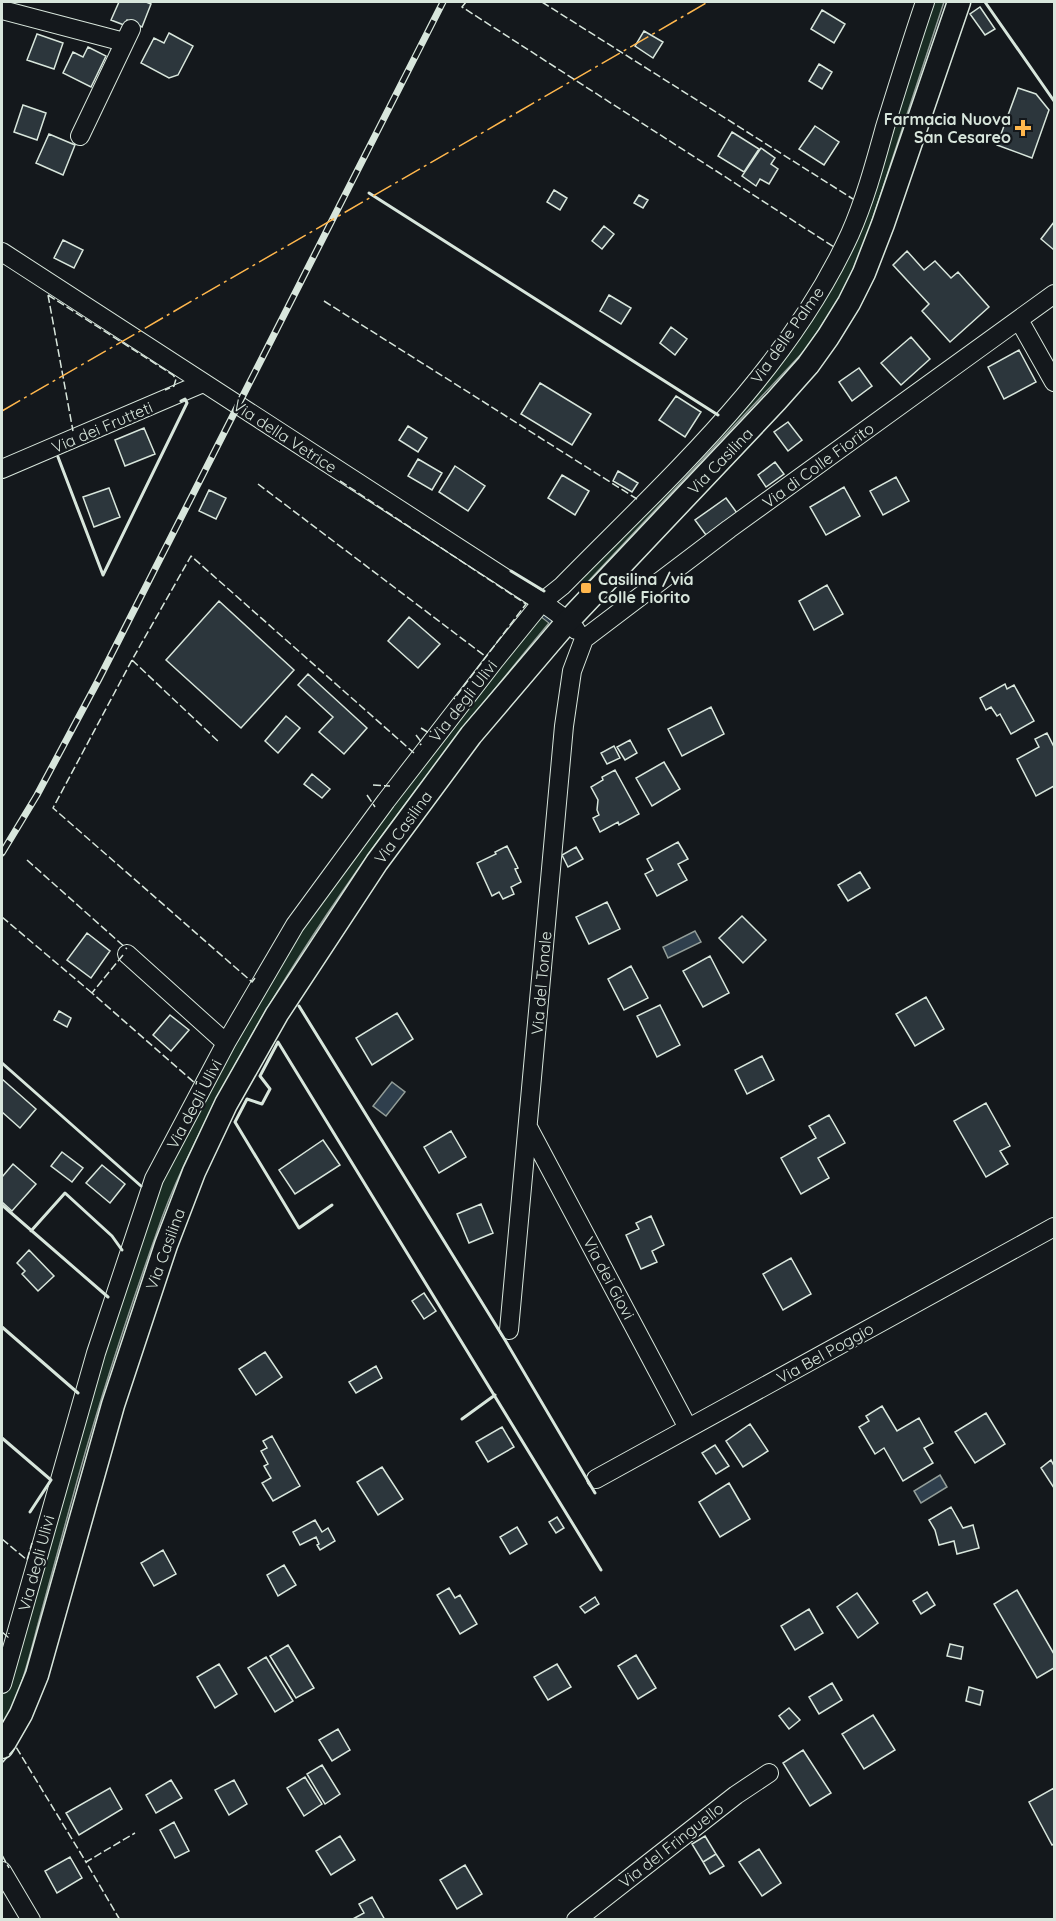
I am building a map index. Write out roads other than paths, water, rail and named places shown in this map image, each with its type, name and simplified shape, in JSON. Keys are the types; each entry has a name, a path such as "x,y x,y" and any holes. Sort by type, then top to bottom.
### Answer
{"main road":[{"name":"Via Casilina","path":"2,1747 21,1714 37,1675 78,1525 124,1371 170,1235 194,1172 226,1104 277,1014 377,862 471,735 568,621 770,408 808,365 833,330 854,294 871,257 959,2"}],"street":[{"name":"Via delle Palme","path":"542,602 562,586 715,430 757,379 808,307 844,247 861,206 926,2"},
{"path":"2,10 128,35 80,136"},
{"name":"Via della Vetrice","path":"2,252 542,602 568,621 584,639"},
{"name":"Via di Colle Fiorito","path":"584,639 729,529 1054,294"},
{"path":"1019,320 1054,382"},
{"name":"Via dei Frutteti","path":"2,469 203,383"},
{"name":"Via degli Ulivi","path":"2,1684 96,1353 154,1179 226,1043 295,925 386,801 542,602"},
{"name":"Via del Tonale","path":"509,1330 564,726 572,671 584,639"},
{"path":"127,954 226,1043"},
{"name":"Via dei Giovi","path":"529,1129 688,1428"},
{"name":"Via Bel Poggio","path":"596,1479 1054,1227"},
{"name":"Via del Fringuello","path":"576,1920 683,1835 769,1773"},
{"path":"2,1871 31,1920"}],"water":[{"path":"695,931 701,942 668,958 663,947"},
{"path":"392,1082 405,1092 386,1116 373,1106"},
{"path":"940,1475 947,1487 921,1503 914,1491"}],"waterway":[{"path":"541,613 550,620"}],"railway":[{"path":"2,853 37,795 99,679 443,2"}],"place":[{"name":"Farmacia Nuova San Cesareo","path":"1023,128"},
{"name":"Casilina /via Colle Fiorito","path":"586,588"}]}
